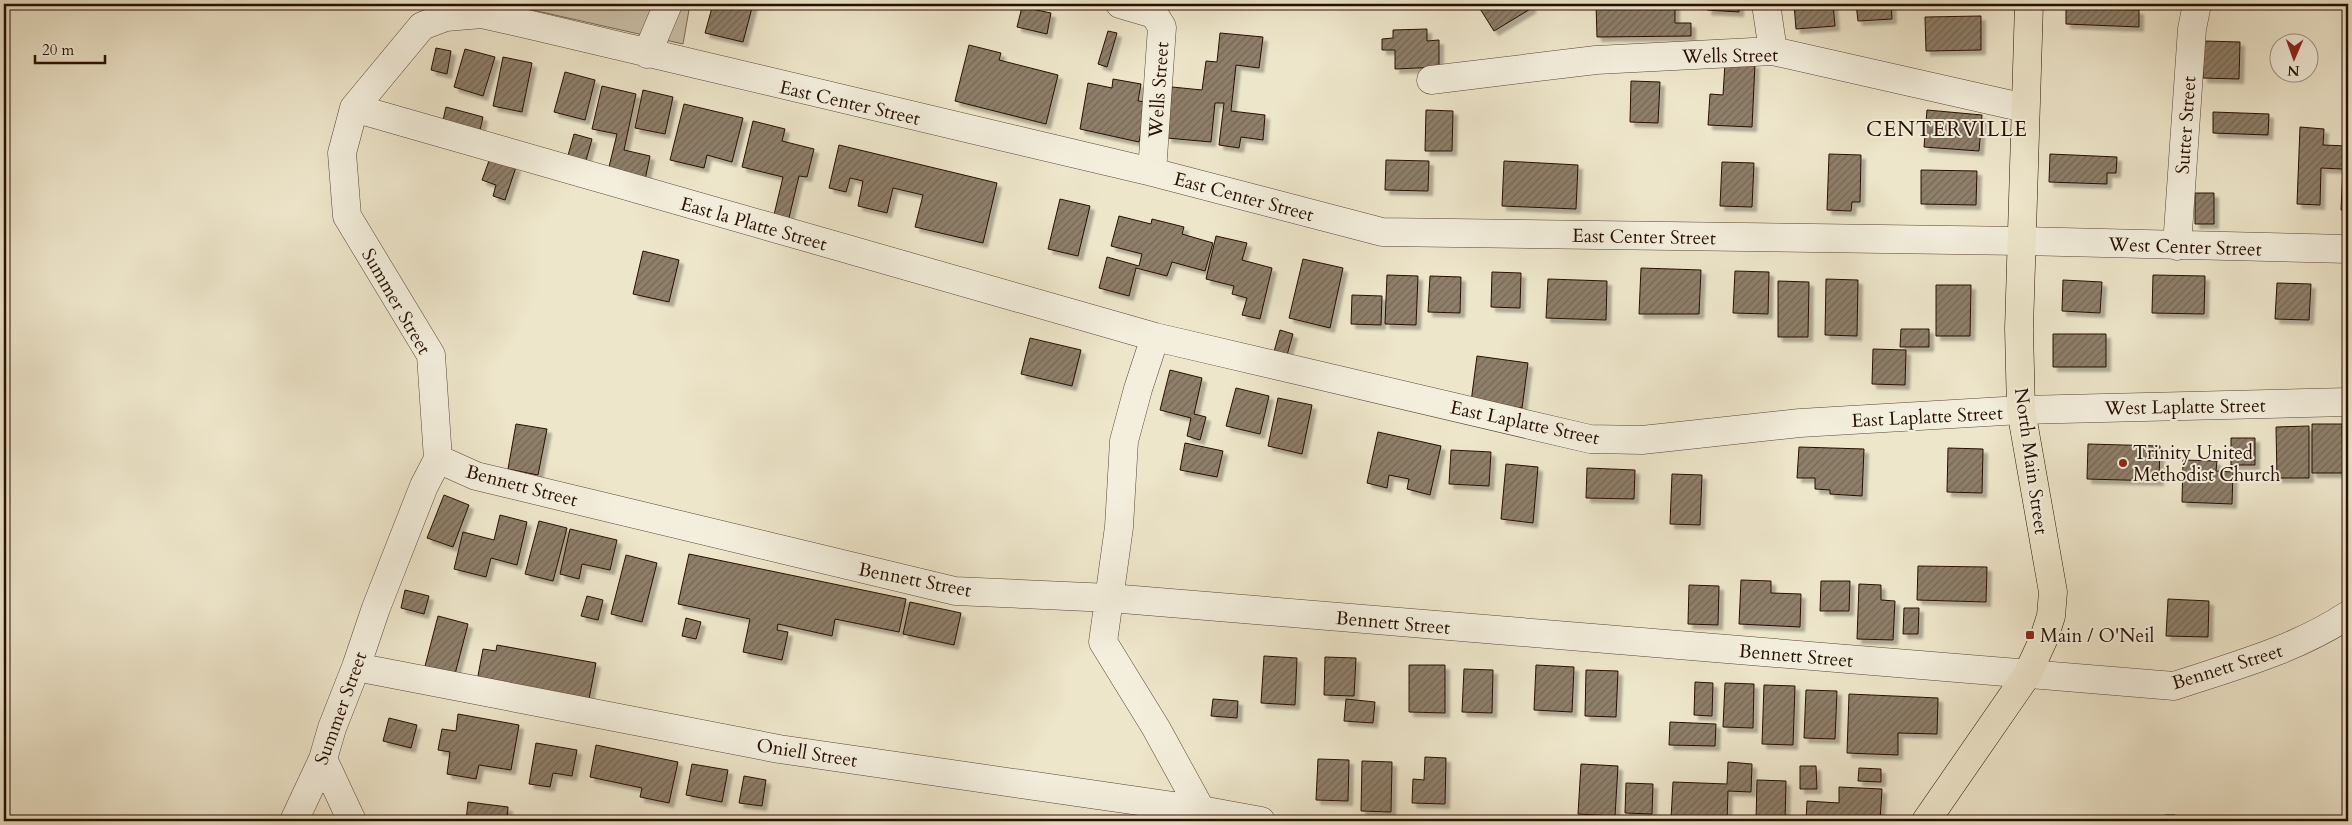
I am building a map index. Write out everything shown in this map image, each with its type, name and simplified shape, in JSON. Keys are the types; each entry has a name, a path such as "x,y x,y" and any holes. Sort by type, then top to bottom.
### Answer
{"main road":[{"name":"North Main Street","path":"1926,821 2027,675 2044,638 2050,616 2053,592 2021,410 2019,329 2029,4"}],"street":[{"path":"647,54 668,4"},
{"name":"Wells Street","path":"1120,4 1154,14 1162,28 1152,172"},
{"path":"1766,4 1773,51"},
{"name":"Sutter Street","path":"2177,246 2192,28 2197,4"},
{"name":"East Center Street","path":"482,14 1152,172 1382,232 2022,240"},
{"name":"Summer Street","path":"294,821 323,759 332,728 409,523 438,459 431,356 348,216 342,153 354,108 422,26 446,17 482,14"},
{"name":"Wells Street","path":"1431,80 1596,60 1773,51 2025,108"},
{"name":"East la Platte Street","path":"354,108 1155,337"},
{"name":"West Center Street","path":"2022,240 2177,246 2348,249"},
{"path":"1155,337 1124,441 1119,527 1103,642 1156,728 1200,810"},
{"name":"East Laplatte Street","path":"1155,337 1590,440 1642,440 1800,424 2021,410"},
{"name":"West Laplatte Street","path":"2021,410 2348,402"},
{"name":"Bennett Street","path":"438,459 476,476 955,591 1110,598 2174,686 2286,649 2329,628 2348,615"},
{"name":"Oniell Street","path":"356,667 779,749 1200,810 1261,821"},
{"path":"323,759 352,821"}],"shaded area":[{"path":"506,4 690,4 683,44"}],"building":[{"path":"713,4 753,4 743,42 705,33"},
{"path":"1477,4 1529,4 1532,8 1494,31"},
{"path":"1596,4 1675,4 1675,23 1691,23 1691,36 1597,37"},
{"path":"1708,4 1739,4 1739,12 1707,10"},
{"path":"1794,4 1833,4 1835,26 1796,29"},
{"path":"1856,4 1891,4 1892,19 1858,21"},
{"path":"1022,7 1051,13 1047,34 1017,27"},
{"path":"2066,8 2139,10 2139,27 2066,24"},
{"path":"1981,16 1981,50 1926,51 1925,17"},
{"path":"1427,29 1427,41 1439,40 1439,67 1395,69 1395,50 1382,50 1382,39 1393,38 1393,30"},
{"path":"1108,31 1117,33 1107,67 1098,64"},
{"path":"1220,33 1263,37 1259,68 1236,65 1231,111 1265,115 1263,140 1241,137 1239,148 1219,145 1224,103 1215,103 1211,142 1167,138 1172,87 1202,90 1206,61 1217,62"},
{"path":"2204,41 2240,42 2239,79 2203,78"},
{"path":"969,45 1001,53 999,60 1058,75 1046,124 955,101"},
{"path":"436,48 451,51 447,74 431,70"},
{"path":"465,49 495,57 483,96 454,87"},
{"path":"503,57 532,63 522,112 493,106"},
{"path":"1725,63 1755,64 1752,127 1708,125 1710,94 1723,95"},
{"path":"565,72 595,80 585,120 554,112"},
{"path":"1113,79 1141,84 1138,101 1147,102 1139,142 1080,129 1088,83 1112,88"},
{"path":"1631,81 1660,82 1658,123 1630,122"},
{"path":"602,86 636,94 624,150 650,156 645,180 608,171 617,134 592,129"},
{"path":"643,90 673,97 665,134 635,128"},
{"path":"684,104 743,118 732,162 707,155 704,168 670,160"},
{"path":"446,107 483,117 480,130 443,120"},
{"path":"1426,110 1453,111 1452,151 1425,151"},
{"path":"1927,110 1982,115 1979,151 1924,147"},
{"path":"2213,112 2269,114 2268,135 2213,133"},
{"path":"753,121 785,129 782,141 814,149 807,177 799,176 788,222 773,219 783,177 742,167"},
{"path":"2300,127 2324,129 2323,145 2348,146 2348,211 2341,210 2343,169 2321,168 2320,205 2297,204"},
{"path":"574,134 592,139 585,164 567,159"},
{"path":"839,145 997,183 983,243 915,227 923,195 893,188 887,213 858,206 863,181 850,178 846,192 829,188"},
{"path":"1829,154 1861,155 1860,202 1852,202 1851,211 1827,210"},
{"path":"2050,154 2117,157 2116,173 2107,173 2107,184 2049,182"},
{"path":"490,158 516,167 505,200 493,196 496,185 482,180"},
{"path":"1386,160 1429,161 1428,191 1385,190"},
{"path":"1504,161 1578,165 1576,209 1502,206"},
{"path":"1722,162 1754,163 1752,207 1720,206"},
{"path":"1921,170 1977,171 1976,205 1921,204"},
{"path":"2195,193 2214,193 2214,224 2195,224"},
{"path":"1060,199 1090,206 1078,256 1048,249"},
{"path":"1119,216 1151,224 1152,219 1184,227 1182,234 1213,243 1205,271 1172,262 1167,276 1136,268 1129,296 1099,288 1107,257 1139,266 1142,254 1111,246"},
{"path":"1216,236 1247,243 1242,260 1272,268 1260,319 1242,315 1247,298 1232,294 1234,286 1206,279"},
{"path":"643,251 679,260 669,302 633,294"},
{"path":"1303,259 1343,268 1330,328 1289,318"},
{"path":"1641,268 1701,270 1699,314 1639,314"},
{"path":"1735,271 1769,272 1768,314 1733,313"},
{"path":"1492,272 1521,273 1520,308 1491,307"},
{"path":"1387,275 1418,276 1416,325 1385,324"},
{"path":"2153,275 2205,276 2204,314 2152,313"},
{"path":"1430,276 1461,277 1460,313 1428,312"},
{"path":"1548,279 1607,281 1606,320 1546,318"},
{"path":"1826,279 1858,280 1857,336 1825,335"},
{"path":"2063,280 2102,282 2100,313 2062,311"},
{"path":"1778,281 1809,282 1808,337 1778,337"},
{"path":"2277,283 2311,284 2309,320 2275,319"},
{"path":"1936,285 1971,285 1970,336 1936,336"},
{"path":"1352,295 1382,296 1381,325 1351,324"},
{"path":"1901,329 1929,329 1929,347 1900,347"},
{"path":"1280,330 1293,334 1285,362 1272,359"},
{"path":"2053,334 2106,334 2106,367 2053,367"},
{"path":"1030,338 1081,350 1072,386 1021,374"},
{"path":"1873,349 1906,350 1905,385 1872,384"},
{"path":"1477,356 1528,363 1522,408 1471,402"},
{"path":"1170,370 1202,378 1194,414 1206,417 1200,440 1187,436 1191,418 1160,410"},
{"path":"1236,388 1269,396 1260,434 1226,426"},
{"path":"1278,398 1312,405 1302,454 1268,446"},
{"path":"516,424 547,429 538,475 508,469"},
{"path":"2312,424 2342,424 2343,473 2312,473"},
{"path":"2309,426 2309,478 2277,478 2276,427"},
{"path":"1378,432 1441,446 1430,495 1407,489 1409,479 1389,475 1387,488 1367,483"},
{"path":"2231,438 2255,438 2255,465 2231,465"},
{"path":"1185,443 1223,451 1217,477 1180,470"},
{"name":"Trinity United Methodist Church","path":"2088,444 2160,446 2159,481 2087,479"},
{"path":"1799,447 1864,449 1862,496 1830,494 1830,490 1815,489 1815,478 1797,478"},
{"path":"1948,448 1983,449 1982,493 1947,492"},
{"path":"1451,450 1491,452 1489,486 1449,484"},
{"path":"2183,460 2217,461 2216,471 2233,472 2232,504 2182,502"},
{"path":"1506,464 1538,467 1533,523 1501,519"},
{"path":"1587,468 1635,470 1634,499 1586,498"},
{"path":"1672,474 1702,475 1700,525 1670,524"},
{"path":"444,495 469,505 453,547 427,538"},
{"path":"500,515 527,522 517,565 491,558 486,577 454,569 463,532 494,540"},
{"path":"539,521 567,528 553,581 525,574"},
{"path":"570,529 617,540 610,570 582,564 579,579 560,574"},
{"path":"689,554 906,599 899,632 835,619 832,636 778,624 777,630 788,632 782,660 743,652 750,619 678,604"},
{"path":"626,555 657,563 642,622 611,614"},
{"path":"1918,566 1987,567 1986,602 1917,600"},
{"path":"1741,580 1771,581 1771,593 1801,594 1800,627 1739,624"},
{"path":"1821,581 1850,581 1849,611 1820,611"},
{"path":"1859,584 1881,585 1881,600 1895,601 1893,640 1857,639"},
{"path":"1689,585 1719,586 1718,625 1688,624"},
{"path":"405,590 429,596 424,614 401,608"},
{"path":"587,596 603,600 598,620 581,616"},
{"path":"2168,599 2209,601 2208,637 2166,636"},
{"path":"910,602 961,613 954,645 903,634"},
{"path":"1904,608 1919,608 1918,634 1903,634"},
{"path":"438,616 468,624 454,678 424,670"},
{"path":"686,618 701,622 696,639 682,636"},
{"path":"497,645 596,663 589,699 477,681 483,649 496,651"},
{"path":"1264,656 1297,658 1295,705 1261,703"},
{"path":"1325,657 1356,658 1354,696 1324,695"},
{"path":"1409,665 1445,665 1445,713 1409,712"},
{"path":"1536,665 1574,667 1572,712 1534,710"},
{"path":"1464,669 1493,670 1492,713 1462,712"},
{"path":"1586,670 1618,671 1616,717 1585,716"},
{"path":"1695,682 1713,683 1712,716 1694,715"},
{"path":"1725,683 1754,684 1753,728 1723,727"},
{"path":"1764,685 1795,686 1793,745 1762,744"},
{"path":"1806,690 1837,691 1835,739 1804,738"},
{"path":"1849,694 1938,698 1937,734 1898,733 1898,755 1847,753"},
{"path":"1213,699 1238,701 1237,718 1211,716"},
{"path":"1346,699 1375,702 1373,723 1344,721"},
{"path":"458,714 519,725 511,770 479,765 476,779 447,774 450,752 438,750 442,729 456,731"},
{"path":"389,718 417,725 411,748 383,741"},
{"path":"1670,722 1716,724 1715,746 1669,745"},
{"path":"536,743 577,750 572,776 553,773 550,787 529,784"},
{"path":"596,745 678,762 669,803 640,797 642,788 590,777"},
{"path":"1425,757 1446,758 1445,804 1412,803 1413,779 1424,780"},
{"path":"1318,759 1349,760 1348,801 1316,800"},
{"path":"1362,761 1392,762 1391,812 1361,811"},
{"path":"1728,762 1752,764 1751,792 1728,791 1727,821 1671,819 1673,782 1727,784"},
{"path":"692,764 728,770 722,802 686,795"},
{"path":"1581,764 1618,766 1615,816 1578,814"},
{"path":"1800,766 1816,766 1817,789 1800,789"},
{"path":"1859,768 1881,769 1881,782 1858,781"},
{"path":"744,776 766,780 762,806 739,803"},
{"path":"1757,780 1786,781 1785,821 1756,821"},
{"path":"1626,783 1653,784 1652,814 1625,813"},
{"path":"1839,787 1882,789 1880,821 1806,821 1807,801 1839,803"},
{"path":"468,802 508,807 507,821 466,821"},
{"path":"2165,815 2175,815 2182,821 2159,821"}],"place":[{"name":"Trinity United Methodist Church","path":"2123,463"},
{"name":"Main / O'Neil","path":"2030,635"}],"district":[{"name":"CENTERVILLE","path":"1947,129"}]}
